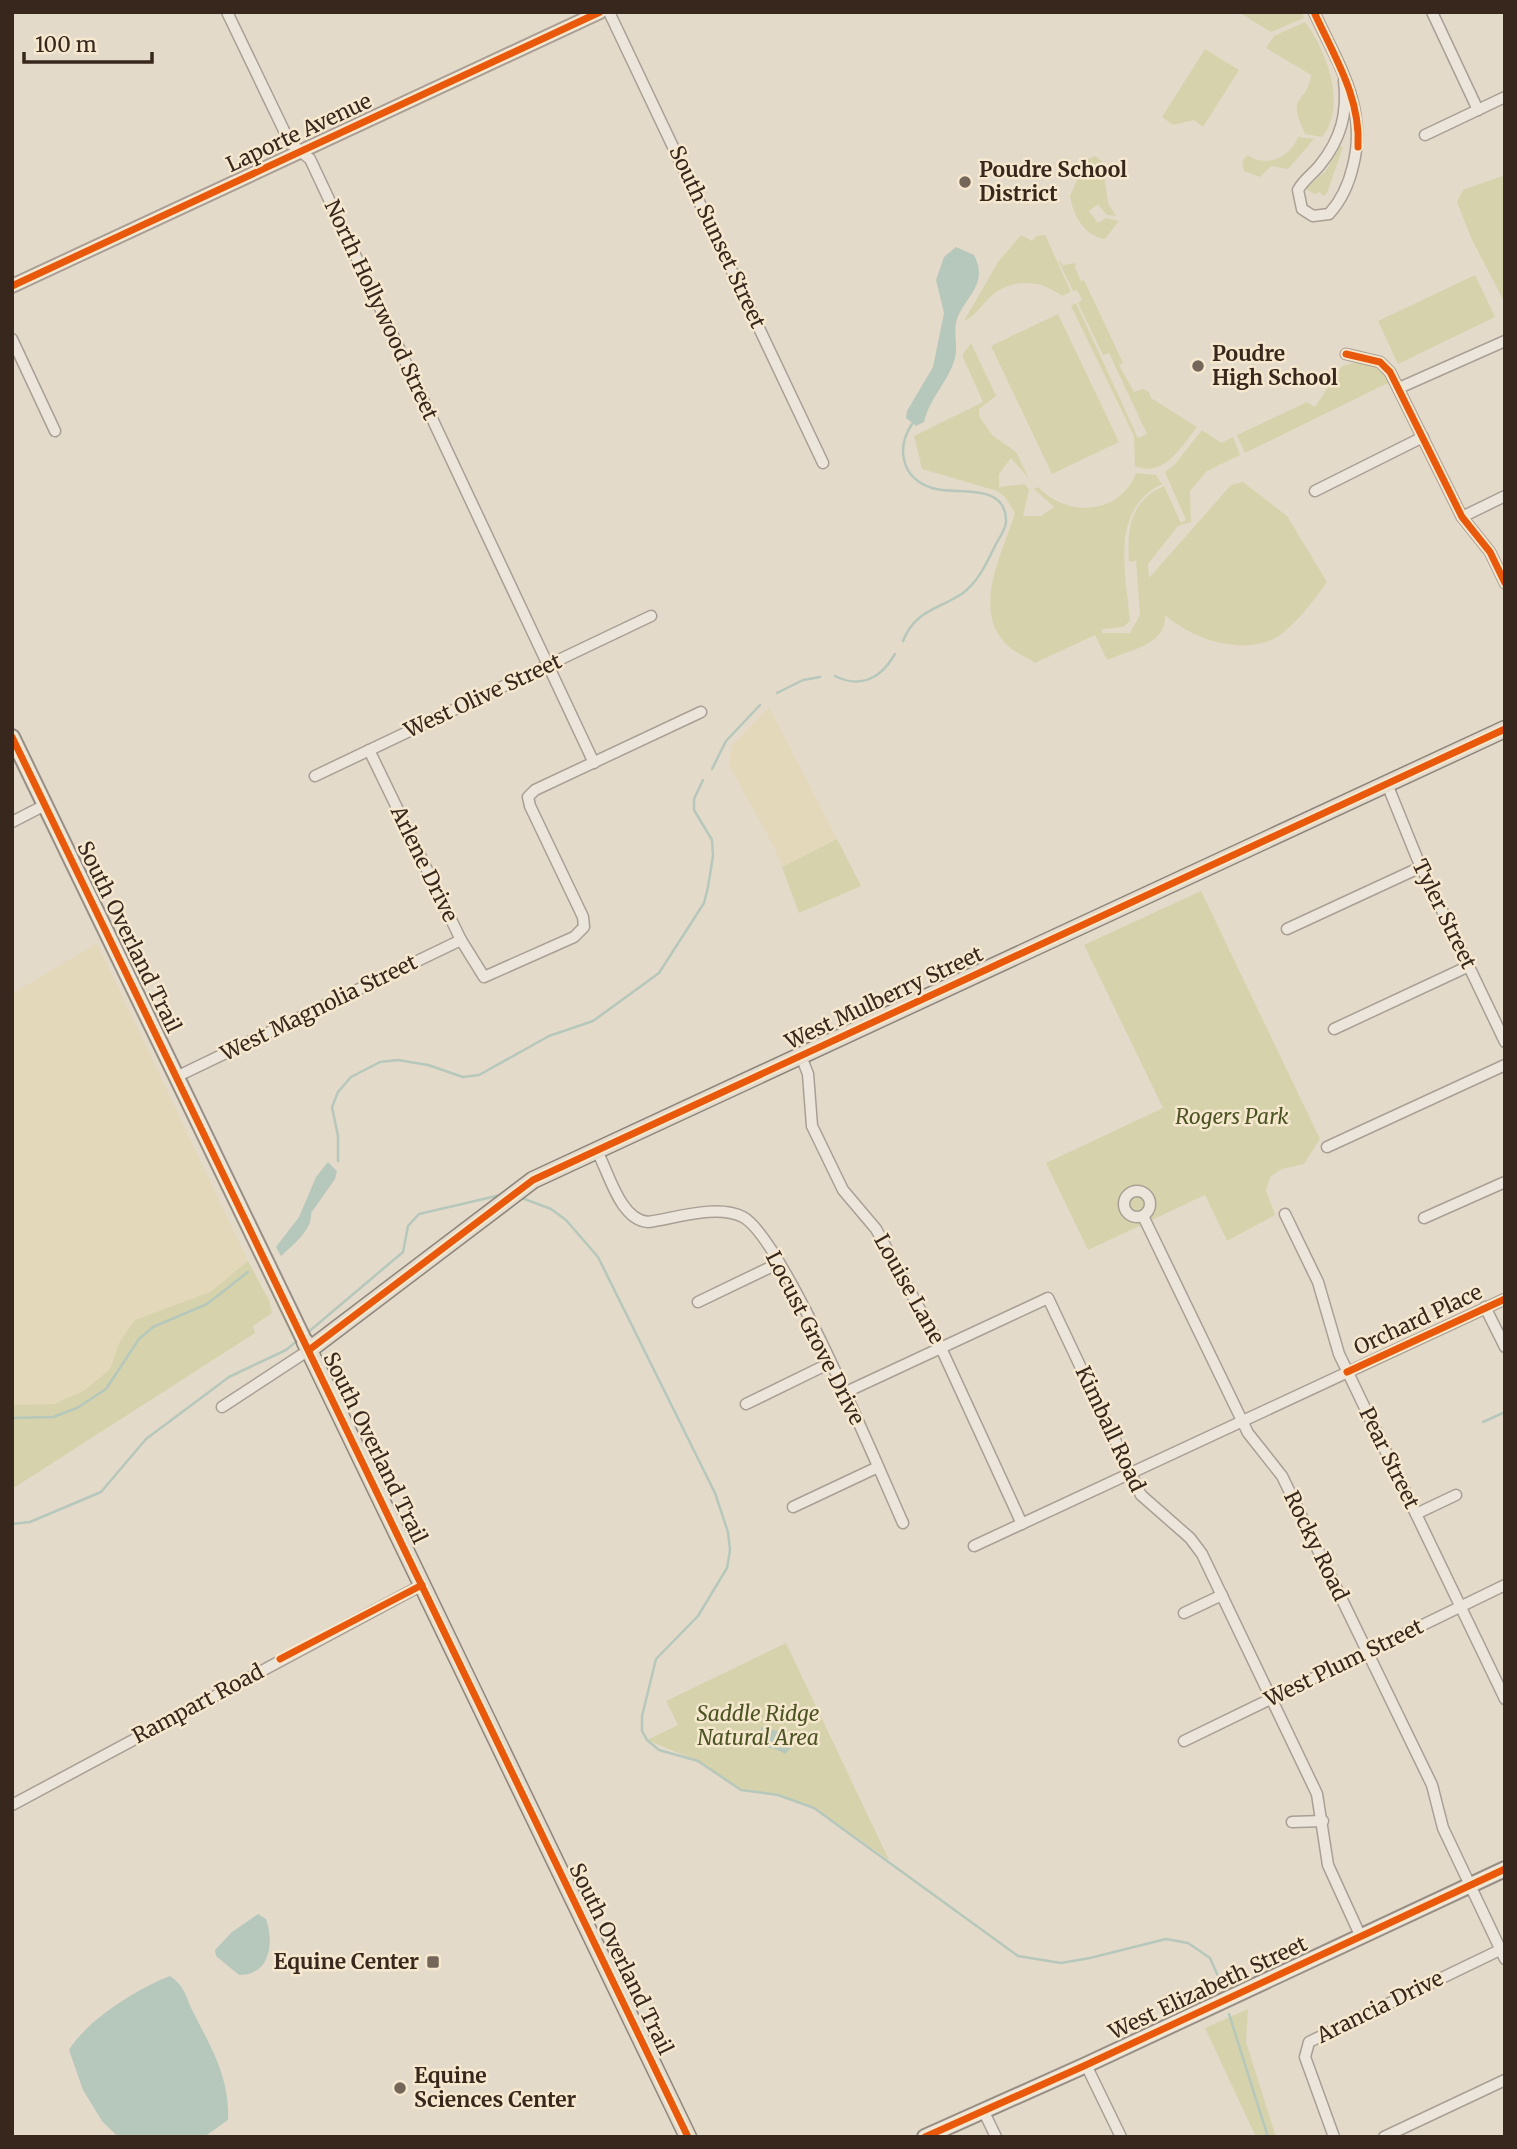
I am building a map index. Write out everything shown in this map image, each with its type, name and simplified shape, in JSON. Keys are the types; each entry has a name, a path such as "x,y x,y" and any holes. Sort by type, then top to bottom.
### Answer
{"main road":[{"name":"West Mulberry Street","path":"305,1341 507,1197 597,1151 1505,729"},
{"name":"South Overland Trail","path":"12,737 688,2137"},
{"name":"West Elizabeth Street","path":"925,2137 1086,2065 1505,1869"}],"street":[{"name":"North Hollywood Street","path":"227,12 290,143 310,159 594,762"},
{"name":"Laporte Avenue","path":"12,286 600,12"},
{"name":"South Sunset Street","path":"609,12 823,463"},
{"path":"1314,12 1356,106 1358,147 1351,173 1335,208 1329,214 1313,216 1302,209 1298,190 1321,164 1340,132 1346,104 1344,80"},
{"path":"1432,12 1478,110"},
{"path":"1425,135 1505,97"},
{"path":"12,340 55,431"},
{"path":"1399,388 1505,341"},
{"path":"1346,354 1380,362 1399,388 1462,517 1490,552 1505,583"},
{"path":"1315,491 1423,437"},
{"path":"1462,517 1505,496"},
{"name":"West Olive Street","path":"316,776 651,617"},
{"path":"594,762 701,712"},
{"name":"Arlene Drive","path":"369,750 461,940 484,976 574,937 584,927 583,917 528,797 535,790 594,762"},
{"name":"Tyler Street","path":"1387,784 1421,867 1505,1042"},
{"path":"12,822 45,805"},
{"path":"1287,929 1421,867"},
{"name":"West Magnolia Street","path":"176,1077 461,940"},
{"path":"1334,1029 1469,966"},
{"name":"Louise Lane","path":"801,1056 808,1074 810,1119 834,1172 843,1190 876,1229 941,1348 1022,1524"},
{"path":"1328,1147 1505,1065"},
{"name":"Locust Grove Drive","path":"597,1151 633,1218 648,1222 719,1212 737,1215 759,1231 779,1263 830,1363 903,1523"},
{"path":"1424,1219 1505,1182"},
{"name":"Pear Street","path":"1285,1214 1318,1282 1332,1334 1347,1373 1505,1699"},
{"name":"Rocky Road","path":"1143,1216 1243,1422 1282,1476 1432,1786 1443,1828 1503,1952"},
{"path":"698,1302 779,1263"},
{"name":"Kimball Road","path":"844,1393 1048,1298 1145,1502 1196,1545 1222,1595 1317,1794 1332,1876 1360,1935"},
{"name":"Orchard Place","path":"974,1546 1505,1299"},
{"path":"1485,1307 1505,1347"},
{"name":"West Mulberry Street","path":"222,1406 305,1341"},
{"path":"746,1404 830,1363"},
{"path":"793,1507 878,1467"},
{"path":"1416,1514 1456,1495"},
{"name":"West Plum Street","path":"1184,1741 1505,1585"},
{"name":"Rampart Road","path":"12,1805 422,1586"},
{"path":"1185,1613 1222,1595"},
{"path":"1292,1822 1323,1821"},
{"name":"Arancia Drive","path":"1334,2137 1305,2057 1309,2042 1503,1952"},
{"path":"1086,2065 1121,2137"},
{"path":"1384,2137 1505,2080"},
{"path":"983,2110 996,2137"}],"shaded area":[{"path":"956,247 974,255 978,265 978,282 957,319 956,353 952,366 924,422 916,426 906,418 907,411 933,367 944,313 936,280 944,257"},
{"path":"769,707 837,839 782,867 729,765 731,747"},
{"path":"97,943 248,1261 210,1292 135,1320 120,1341 110,1369 85,1390 54,1404 12,1405 12,994"},
{"path":"328,1162 337,1171 335,1179 311,1213 306,1231 281,1256 276,1247 299,1217 316,1177"},
{"path":"761,1727 789,1734 792,1747 785,1754 736,1739 735,1733 761,1730"},
{"path":"258,1914 266,1919 270,1937 268,1956 258,1969 250,1974 239,1975 216,1956 215,1950 232,1932"},
{"path":"170,1976 184,1992 218,2063 226,2090 228,2120 204,2137 118,2137 102,2121 83,2090 69,2050 88,2027 114,2006 143,1988"}],"green space":[{"path":"1238,12 1301,12 1304,18 1271,32"},
{"path":"1305,22 1320,47 1334,94 1330,124 1322,137 1305,134 1297,111 1297,105 1309,85 1311,75 1266,48 1274,36"},
{"path":"1205,49 1239,70 1203,127 1194,120 1173,125 1162,117"},
{"path":"1298,137 1314,139 1288,169 1271,166 1260,177 1244,171 1242,162 1247,155 1262,161 1277,159 1289,150"},
{"path":"1340,146 1343,147 1327,193 1323,196 1320,192 1314,194 1305,188 1325,172"},
{"path":"1095,156 1102,161 1108,203 1116,216 1107,215 1098,204 1089,211 1098,223 1106,218 1119,221 1105,239 1085,229 1074,210 1070,196 1086,160"},
{"path":"1505,175 1505,303 1472,240 1457,202 1463,190"},
{"path":"1021,235 1032,241 1036,236 1045,235 1071,292 1062,296 1044,286 1014,284 995,293 964,321 998,262"},
{"path":"1058,260 1063,265 1076,263 1081,281 1084,280 1123,363 1119,365 1134,392 1143,389 1149,392 1151,398 1197,427 1171,458 1155,468 1135,466 1134,436 1071,306 1076,303 1138,438 1147,434 1109,353 1103,355 1078,303 1082,300 1077,290 1073,291"},
{"path":"1475,275 1495,317 1398,364 1378,321"},
{"path":"1058,314 1119,442 1052,474 991,346"},
{"path":"971,343 996,396 979,409 979,416 992,435 1016,452 1029,479 1011,458 999,474 999,487 1025,484 1029,490 1023,516 1041,516 1054,507 1034,489 1038,487 1063,504 1092,507 1106,504 1118,497 1136,473 1156,475 1162,484 1145,495 1134,510 1128,526 1124,563 1130,621 1123,627 1102,629 1102,633 1130,633 1140,615 1136,561 1129,562 1129,538 1133,517 1144,499 1164,486 1181,523 1186,520 1165,472 1175,464 1202,430 1221,443 1233,437 1240,455 1207,471 1190,491 1191,522 1178,526 1148,564 1149,578 1231,485 1243,482 1287,516 1327,582 1302,615 1284,632 1271,640 1256,644 1239,645 1207,639 1165,615 1164,625 1154,640 1107,660 1095,635 1035,663 1014,651 997,632 991,616 990,599 997,563 1015,513 1005,497 997,491 922,469 914,436 983,402 962,355"},
{"path":"1357,362 1378,367 1390,382 1245,453 1237,435 1307,402 1315,407 1342,366"},
{"path":"837,839 861,886 799,913 782,867"},
{"name":"Rogers Park","path":"1201,891 1320,1139 1304,1164 1282,1169 1270,1177 1266,1190 1275,1215 1227,1241 1205,1195 1088,1250 1046,1163 1163,1108 1084,945"},
{"path":"248,1261 269,1300 272,1313 253,1326 255,1333 12,1489 12,1405 54,1404 85,1390 110,1369 120,1341 135,1320 210,1292"},
{"name":"Saddle Ridge Natural Area","path":"786,1643 889,1860 814,1808 778,1795 741,1790 698,1761 647,1740 678,1725 666,1701"},
{"path":"1248,2009 1246,2042 1276,2137 1256,2137 1205,2028"}],"waterway":[{"path":"903,641 921,617 954,599 974,583 1006,523 1003,508 997,500 988,495 932,488 914,477 904,461 903,452 912,424"},
{"path":"835,676 853,681 870,679 877,675 895,654"},
{"path":"777,693 803,680 820,677"},
{"path":"712,769 726,741 760,705"},
{"path":"338,1161 338,1136 332,1107 338,1092 351,1077 380,1062 398,1060 428,1065 463,1077 479,1075 549,1036 593,1021 659,973 704,903 708,887 713,856 712,840 694,810 694,799 703,780"},
{"path":"306,1334 403,1252 408,1226 419,1214 505,1194"},
{"path":"522,1198 551,1209 566,1220 598,1257 715,1493 728,1532 730,1550 727,1568 698,1616 656,1659 642,1716 642,1731 647,1740 659,1750 698,1761 741,1790 778,1795 814,1808 1018,1956 1061,1963 1166,1939 1188,1943 1210,1958 1222,1985"},
{"path":"12,1418 53,1417 77,1408 106,1389 139,1339 153,1327 207,1304 248,1272"},
{"path":"12,1524 30,1522 101,1492 146,1439 229,1377 286,1350 298,1340"},
{"path":"1483,1422 1505,1412"},
{"path":"1229,2014 1268,2137"}],"cycle path":[{"path":"12,286 600,12"},
{"path":"1314,12 1351,94 1358,129 1358,147"},
{"path":"1346,354 1380,362 1390,372 1462,517 1490,552 1505,583"},
{"path":"309,1350 533,1180 1505,729"},
{"path":"12,737 688,2137"},
{"path":"1347,1372 1505,1299"},
{"path":"280,1659 422,1585"},
{"path":"925,2137 1086,2065 1505,1869"}],"place":[{"name":"Poudre School District","path":"965,182"},
{"name":"Poudre High School","path":"1198,366"},
{"name":"Equine Center","path":"433,1962"},
{"name":"Equine Sciences Center","path":"400,2088"}]}
